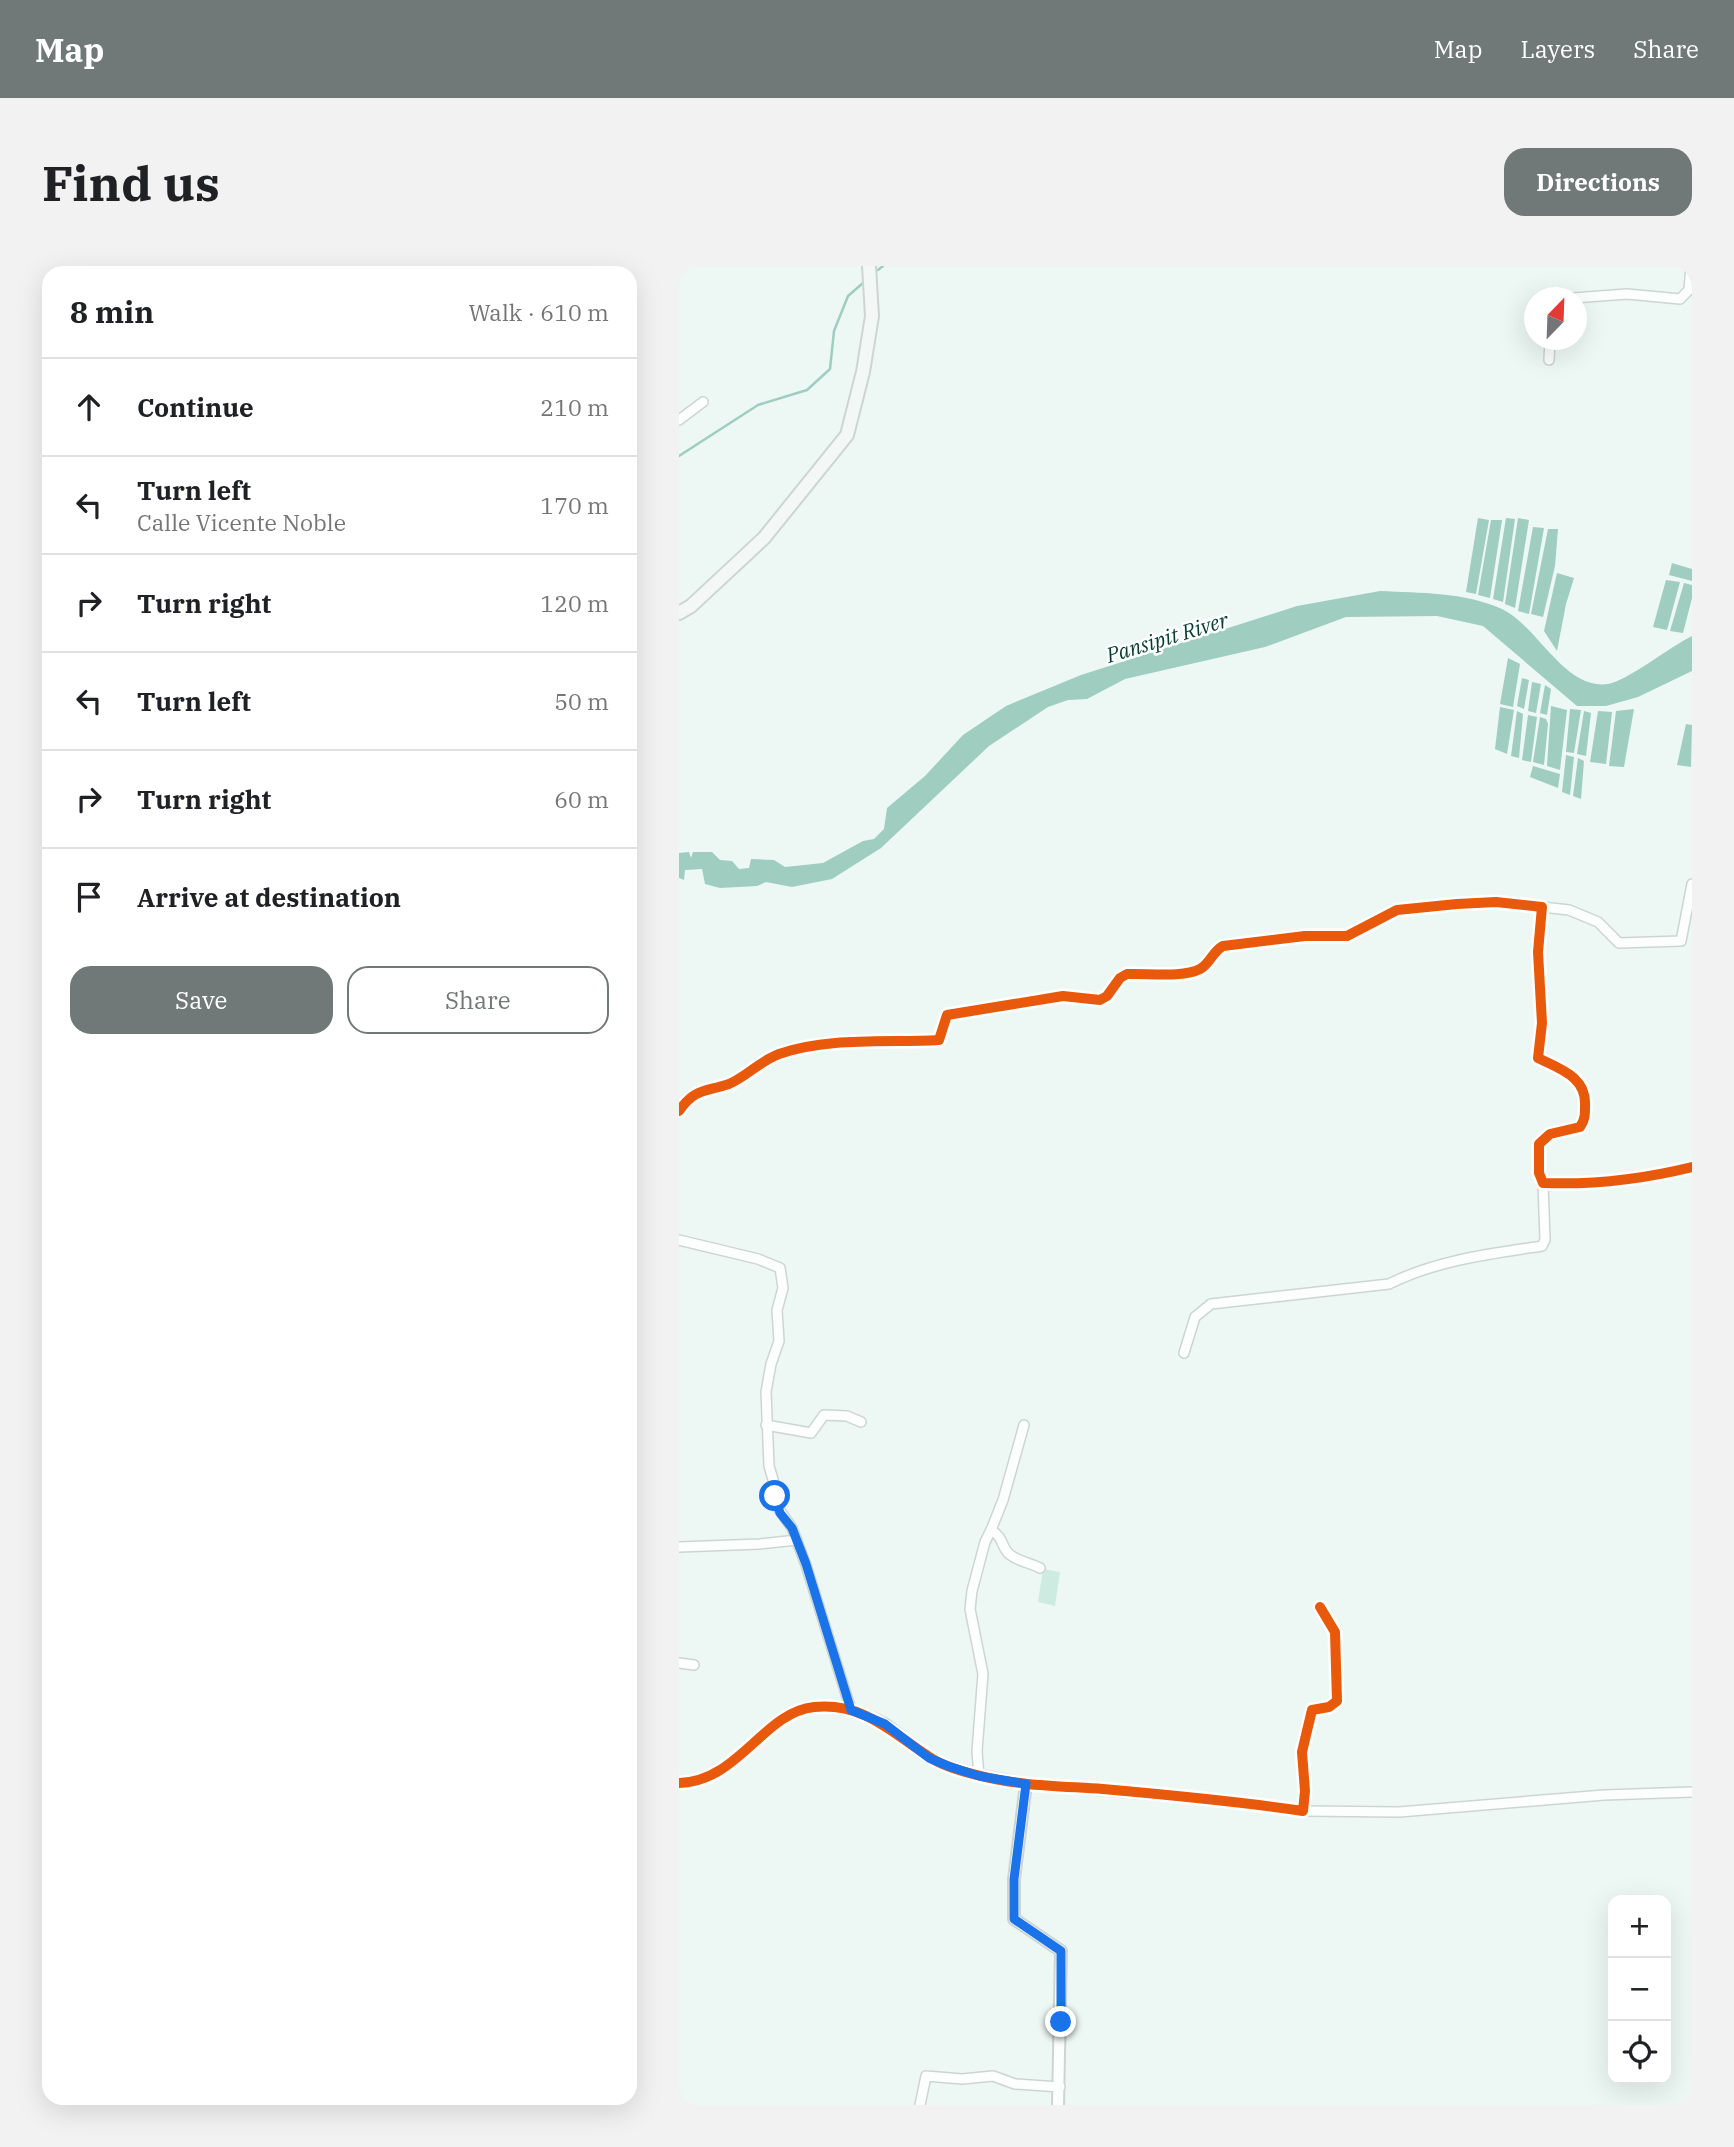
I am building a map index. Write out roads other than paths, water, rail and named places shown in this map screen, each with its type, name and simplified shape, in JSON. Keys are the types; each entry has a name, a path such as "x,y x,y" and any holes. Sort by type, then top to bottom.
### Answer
{"main road":[{"path":"679,613 691,606 764,538 848,435 863,372 872,316 869,266"}],"street":[{"path":"1587,297 1627,294 1680,299 1689,290 1691,266"},
{"path":"1549,360 1550,350"},
{"path":"679,420 703,402"},
{"path":"679,1111 698,1091 729,1084 757,1064 781,1054 844,1043 939,1040 947,1015 1063,996 1100,1000 1127,974 1190,972 1202,969 1215,950 1223,946 1266,942 1293,936 1347,936 1397,910 1496,902 1542,907 1569,910 1598,922 1619,943 1681,941 1692,884"},
{"path":"1184,1353 1195,1317 1211,1304 1389,1284 1413,1272 1459,1258 1542,1246 1545,1240 1539,1144 1550,1134 1580,1127 1584,1120 1586,1096 1577,1079 1538,1058 1542,1023 1538,952 1542,907"},
{"path":"1543,1183 1646,1178 1692,1167"},
{"path":"679,1240 758,1259 780,1268 783,1288 777,1310 779,1341 766,1392 769,1466 776,1505 797,1540 851,1710"},
{"path":"767,1425 811,1433 824,1415 847,1416 861,1422"},
{"path":"979,1776 977,1751 983,1674 970,1609 972,1591 985,1542 1003,1500 1024,1425"},
{"path":"991,1530 1001,1538 1010,1556 1040,1568"},
{"path":"679,1547 797,1540"},
{"path":"1303,1811 1305,1791 1302,1752 1312,1710 1329,1707 1337,1701 1335,1632 1320,1607"},
{"path":"679,1663 694,1665"},
{"path":"679,1783 697,1782 713,1775 793,1712 814,1707 851,1710 885,1724 929,1758 979,1776 1026,1784 1256,1804 1303,1811 1399,1812 1592,1796 1692,1791"},
{"path":"1026,1784 1014,1879 1014,1919 1061,1951 1058,2105"},
{"path":"920,2105 926,2076 963,2079 993,2076 1015,2084 1060,2087"}],"waterway":[{"path":"878,270 883,266"},
{"path":"679,456 758,405 807,390 830,369 834,331 848,296 863,283"}],"water label":[{"name":"Pansipit River","path":"1167,637"}]}
